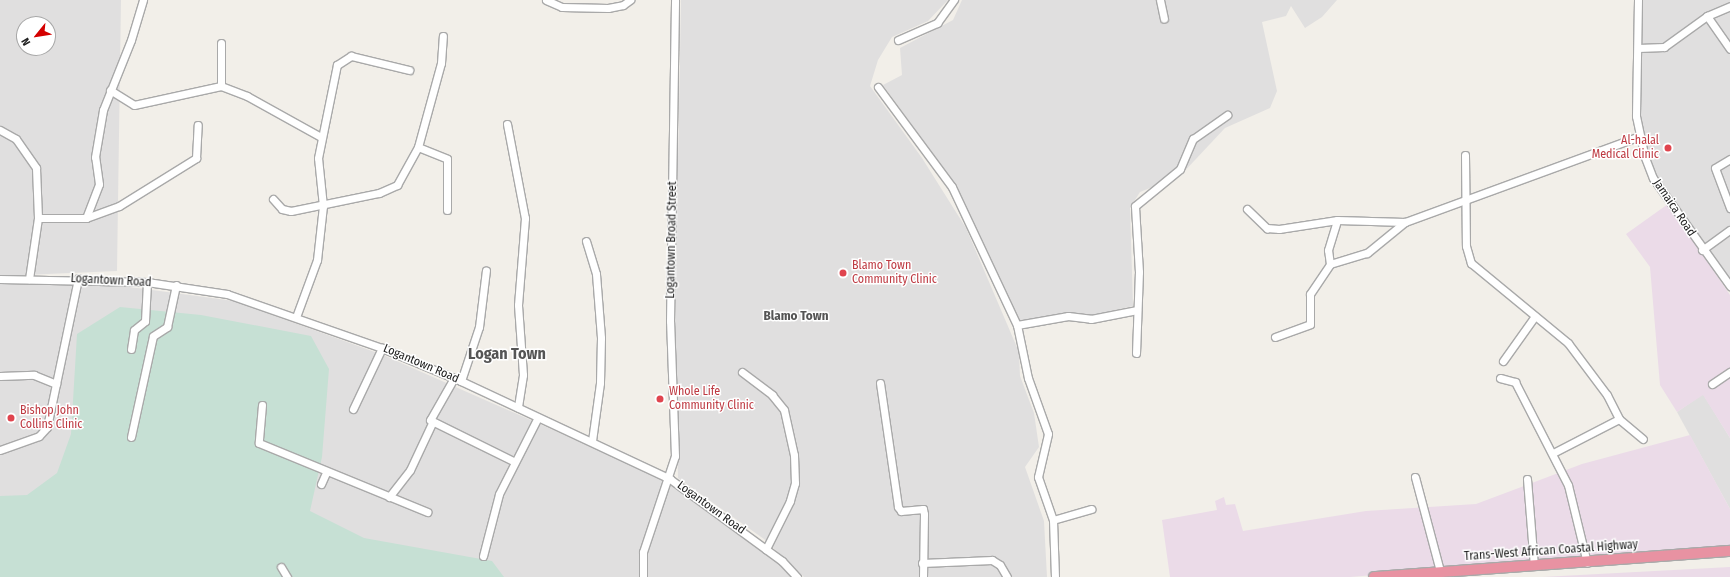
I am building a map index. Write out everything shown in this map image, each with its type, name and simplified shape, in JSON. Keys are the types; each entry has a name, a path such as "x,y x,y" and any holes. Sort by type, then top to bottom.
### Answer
{"highway":[{"name":"Trans-West African Coastal Highway","path":"1374,577 1440,571 1587,563 1730,551"}],"street":[{"path":"86,218 98,184 96,147 110,90 131,40 143,0"},
{"path":"546,0 562,7 608,8 623,5 630,0"},
{"name":"Logantown Broad Street","path":"643,577 643,552 670,479 675,456 670,328 675,0"},
{"path":"898,40 937,23 954,0"},
{"path":"1160,0 1164,19"},
{"name":"Jamaica Road","path":"1638,0 1636,116 1640,136 1653,178 1702,250 1730,286"},
{"path":"1638,48 1664,46 1707,16 1730,6"},
{"path":"1707,16 1730,49"},
{"path":"273,199 282,209 290,211 323,206 379,193 397,185 418,147 441,63 443,36"},
{"path":"221,43 221,86"},
{"path":"296,317 317,260 323,206 318,168 321,137 335,70 342,59 356,56 409,70"},
{"path":"110,90 134,105 221,86 247,96 321,137"},
{"path":"878,87 952,187 1017,325 1028,378 1048,434 1038,477 1053,520 1055,577"},
{"path":"1136,352 1136,206 1180,169 1193,139 1227,115"},
{"path":"507,124 525,218 518,305 523,375 518,408"},
{"path":"38,218 86,218 119,206 193,161 197,152 198,125"},
{"path":"0,130 16,139 36,168 38,218 29,279"},
{"path":"1275,337 1310,324 1310,294 1330,264 1367,253 1405,222 1567,166 1640,136"},
{"path":"418,147 447,159 446,210"},
{"path":"1465,155 1466,246 1471,262 1577,354 1607,395 1619,419 1643,439"},
{"path":"1730,159 1715,168 1730,208"},
{"path":"1246,208 1267,228 1337,220 1405,222"},
{"path":"1330,264 1328,250 1337,220"},
{"path":"1702,250 1730,230"},
{"path":"586,241 596,274 601,338 600,383 592,441"},
{"path":"389,497 410,470 432,423 431,416 458,379 479,327 486,270"},
{"path":"0,450 45,430 78,278"},
{"name":"Logantown Road","path":"0,279 78,278 147,282 176,285 227,294 382,348 458,379 670,479 766,549 798,577"},
{"path":"131,349 134,330 145,321 147,282"},
{"path":"131,437 153,336 168,328 176,285"},
{"path":"1017,325 1068,316 1091,319 1137,310"},
{"path":"1503,361 1535,316"},
{"path":"353,409 382,348"},
{"path":"742,372 772,395 784,410 794,455 795,483 790,501 766,549"},
{"path":"1712,384 1730,372"},
{"path":"0,376 34,375 56,384"},
{"path":"1500,378 1515,382 1568,485 1587,563"},
{"path":"880,383 899,510 923,509 923,577"},
{"path":"262,405 258,443 326,473 427,512"},
{"path":"483,556 499,494 513,461 538,417"},
{"path":"1552,453 1619,419"},
{"path":"432,423 513,461"},
{"path":"321,484 326,473"},
{"path":"1415,477 1440,571"},
{"path":"1527,479 1534,566"},
{"path":"1053,520 1091,509"},
{"path":"922,563 992,560 1000,565 1007,577"},
{"path":"281,567 287,577"}],"shaded area":[{"path":"0,0 121,0 117,271 0,276"},
{"path":"681,0 948,0 928,21 892,37 878,60 870,86 922,158 966,228 1019,352 1020,376 1034,413 1039,447 1025,467 1044,521 1047,577 804,577 764,539 678,478 675,323"},
{"path":"962,0 1337,0 1322,17 1305,28 1291,6 1286,16 1262,22 1277,91 1270,108 1225,128 1180,176 1140,192 1130,208 1133,306 1091,316 1060,315 1019,321 958,189 883,85 902,75 900,48 953,20"},
{"path":"1637,0 1730,0 1730,284 1652,168 1640,120"},
{"path":"1668,204 1730,295 1730,438 1703,395 1677,412 1660,385 1650,267 1626,234"},
{"path":"0,279 78,280 234,301 383,355 669,481 785,565 794,577 0,577"},
{"path":"1703,394 1730,438 1730,509 1677,412"},
{"path":"1690,435 1730,509 1730,546 1350,577 1170,577 1162,520 1217,510 1215,501 1224,497 1226,505 1235,504 1243,531 1366,511 1476,504 1582,464"},
{"path":"1730,567 1730,577 1542,577"}],"green space":[{"path":"120,307 201,315 311,336 329,369 322,457 310,511 364,538 492,561 504,577 0,577 0,496 27,495 57,473 71,434 77,334"}],"place":[{"name":"Al-halal Medical Clinic","path":"1668,148"},
{"name":"Blamo Town Community Clinic","path":"843,273"},
{"name":"Whole Life Community Clinic","path":"660,399"},
{"name":"Bishop John Collins Clinic","path":"11,418"}],"district":[{"name":"Blamo Town","path":"796,316"},
{"name":"Logan Town","path":"507,354"}]}
